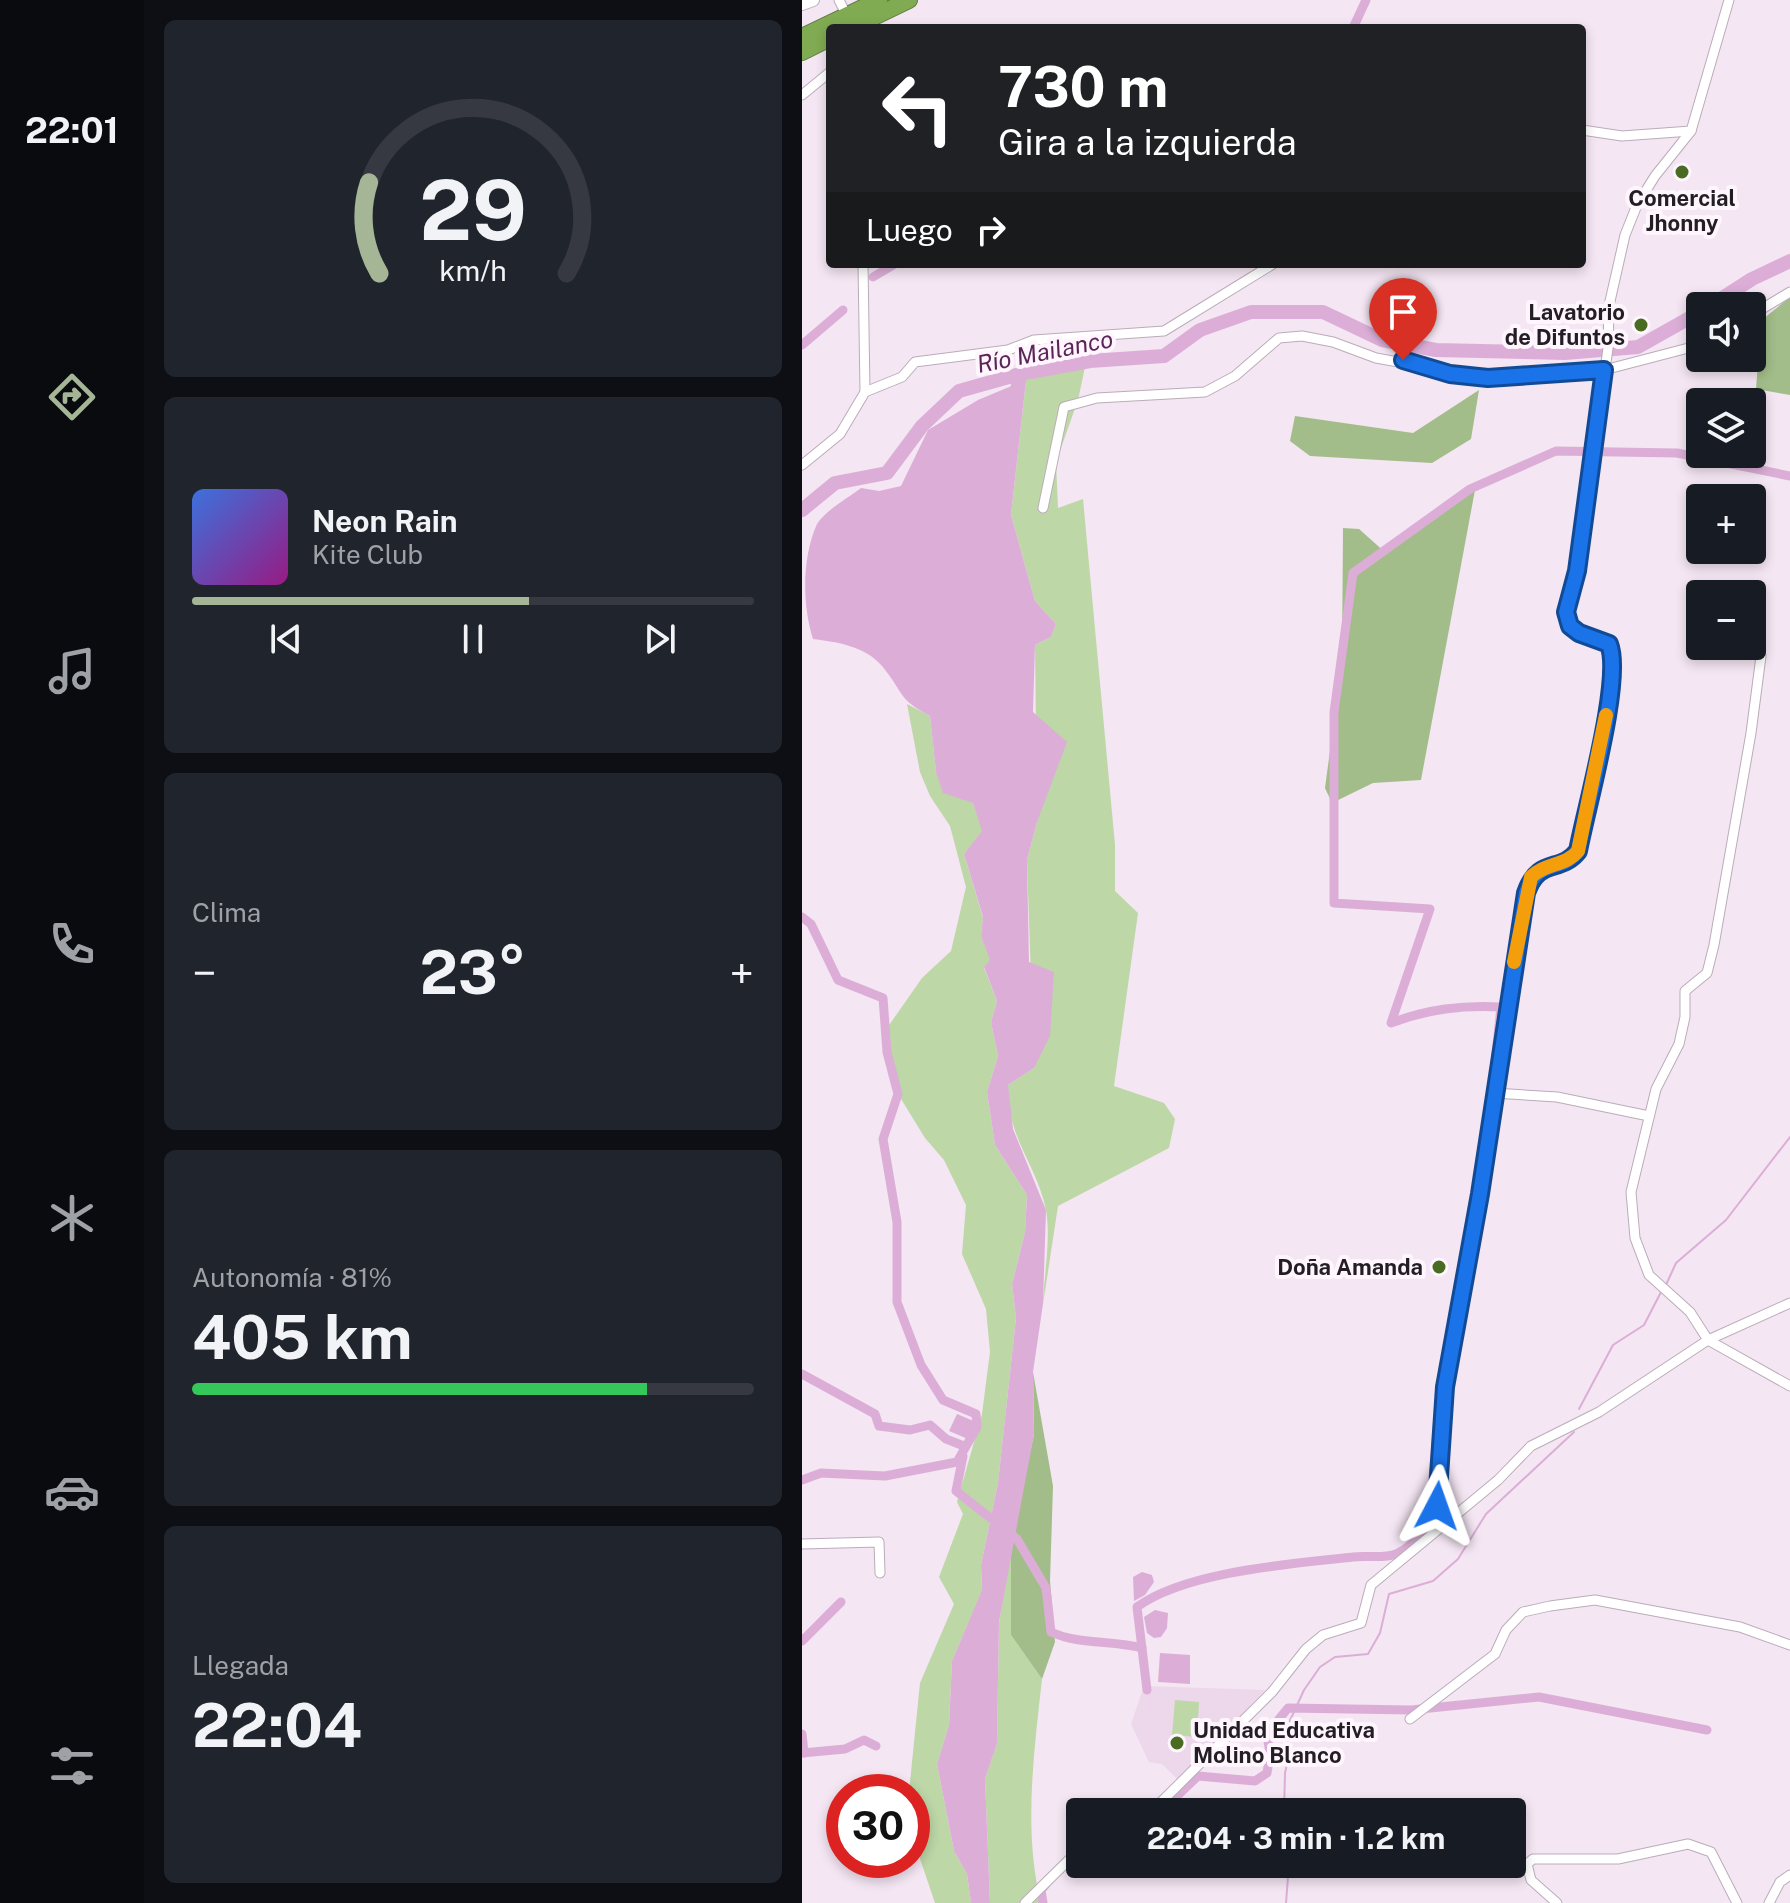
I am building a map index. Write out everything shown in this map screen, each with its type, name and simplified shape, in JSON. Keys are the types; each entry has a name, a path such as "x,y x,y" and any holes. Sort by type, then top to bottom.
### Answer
{"highway":[{"path":"849,22 879,0"},
{"path":"849,22 909,0"},
{"path":"802,37 826,29"},
{"path":"802,52 826,40"}],"street":[{"path":"802,4 813,0"},
{"path":"839,0 849,22"},
{"path":"1443,1523 1437,1506 1445,1387 1526,893 1531,877 1540,868 1571,860 1578,851 1612,683 1613,654 1609,644 1579,633 1570,626 1566,612 1577,571 1609,341 1608,310 1625,235 1637,205 1655,176 1691,131 1729,0"},
{"path":"802,95 826,75"},
{"path":"1586,131 1622,136 1691,131"},
{"path":"802,465 840,434 865,392 863,268"},
{"path":"865,392 902,377 915,362 1008,350 1034,340 1164,331 1266,268"},
{"path":"1766,307 1790,292"},
{"path":"1043,508 1064,407 1097,398 1205,392 1235,376 1279,338 1302,336 1333,342 1376,358 1488,378 1604,370 1686,349"},
{"path":"1760,660 1714,945 1707,973 1685,991 1685,1017 1679,1044 1656,1089 1631,1192 1635,1238 1649,1275 1690,1312 1708,1340 1790,1386"},
{"path":"1494,1093 1557,1097 1649,1116"},
{"path":"1165,1798 1272,1692 1306,1649 1323,1635 1361,1623 1371,1585 1498,1480 1531,1446 1599,1412 1708,1340 1790,1303"},
{"path":"802,1544 879,1542 880,1573"},
{"path":"1410,1719 1495,1654 1506,1630 1523,1612 1550,1606 1595,1600 1740,1627 1790,1645"},
{"path":"1557,1903 1531,1880 1527,1864 1533,1859 1618,1859 1688,1844 1711,1852 1737,1903"},
{"path":"1025,1903 1066,1863"},
{"path":"1769,1903 1780,1882 1790,1875"}],"shaded area":[{"path":"1026,380 1011,515 1035,601 1056,624 1051,637 1035,645 1033,712 1067,742 1037,822 1027,860 1029,962 1054,972 1050,1036 1034,1068 1008,1085 1013,1129 1046,1210 1043,1304 1033,1372 1034,1434 999,1622 997,1744 985,1779 990,1903 971,1903 967,1874 954,1851 937,1764 949,1725 952,1661 982,1590 981,1565 998,1483 1016,1318 1012,1284 1025,1232 1027,1195 995,1145 987,1092 998,1056 991,1022 997,1001 984,967 990,960 981,936 983,917 964,854 982,831 973,803 943,793 936,772 930,716 906,699 875,659 859,649 813,639 805,581 812,537 817,524 826,514 861,488 879,491 901,486 928,430 978,400"},
{"path":"957,1414 976,1422 968,1439 949,1431"},
{"path":"1142,1572 1152,1575 1154,1582 1145,1595 1134,1601 1133,1577"},
{"path":"1155,1610 1168,1613 1167,1628 1161,1637 1154,1638 1147,1633 1144,1617"},
{"path":"1160,1653 1190,1655 1190,1684 1158,1682"},
{"name":"Unidad Educativa Molino Blanco","path":"1144,1686 1265,1690 1178,1780 1162,1764 1149,1762 1131,1724"}],"green space":[{"path":"1790,297 1790,395 1756,388 1757,372 1766,372 1766,317"},
{"path":"1085,367 1078,400 1056,462 1058,508 1083,499 1115,845 1115,891 1138,913 1114,1086 1164,1103 1175,1119 1169,1148 1058,1206 1043,1304 1048,1245 1046,1210 1012,1121 1008,1085 1034,1068 1027,860 1037,822 1035,645 1051,637 1056,624 1035,601 1011,515 1026,380"},
{"path":"1479,390 1471,439 1432,463 1310,456 1290,441 1295,416 1413,433"},
{"path":"1475,490 1421,780 1373,783 1332,803 1325,788 1342,661 1343,528 1359,529 1387,554 1417,529"},
{"path":"907,704 930,716 936,772 973,803 983,831 964,854 983,918 981,936 991,960 984,968 997,1001 991,1022 998,1056 987,1092 995,1145 1027,1195 1025,1232 1012,1284 1016,1318 998,1483 981,1565 982,1591 952,1661 949,1725 937,1764 954,1851 967,1874 971,1903 935,1903 927,1878 930,1878 930,1774 911,1774 920,1683 954,1604 939,1577 963,1514 957,1502 982,1414 990,1352 986,1309 962,1254 966,1205 944,1160 925,1138 898,1094 885,1031 922,978 951,951 966,887 950,826 930,796 920,772"},
{"path":"1033,1372 1053,1486 1050,1581 1055,1642 1042,1679 1011,1635 1011,1545 1034,1434"},
{"path":"1011,1545 1011,1635 1042,1679 1033,1763 1031,1820 1041,1903 990,1903 985,1779 997,1744 999,1623"},
{"path":"1175,1700 1199,1702 1197,1737 1172,1735"}],"waterway":[{"path":"1355,24 1366,0"},
{"name":"Río Mailanco","path":"1732,292 1790,261"},
{"path":"873,277 888,268"},
{"path":"802,345 843,310"},
{"name":"Río Mailanco","path":"802,510 835,483 887,473 922,426 959,391 1020,374 1090,361 1164,356 1200,330 1251,312 1323,312 1382,340 1436,350 1565,353 1638,347 1686,320"},
{"path":"1015,401 1020,374"},
{"path":"1492,1091 1501,1007 1445,1009 1391,1023 1430,909 1334,903 1334,712 1353,573 1470,489 1556,451 1677,453 1790,476"},
{"path":"802,917 811,924 838,980 883,998 887,1052 898,1094 883,1139 897,1222 897,1302 921,1365 943,1400 976,1414 977,1427 957,1462 885,1476 821,1473 802,1480"},
{"path":"1665,1287 1676,1263 1726,1220 1790,1137"},
{"path":"1441,1391 1478,1177"},
{"path":"1579,1409 1613,1345 1644,1325 1661,1292"},
{"path":"802,1374 875,1414 879,1426 910,1430 930,1425 946,1439 964,1446"},
{"path":"1147,1690 1137,1607 1158,1595 1183,1585 1240,1571 1396,1554 1418,1538 1429,1527 1439,1406"},
{"path":"1284,1798 1285,1773 1291,1747 1287,1727 1304,1690 1320,1667 1335,1657 1368,1654 1380,1633 1389,1594 1433,1581 1458,1559 1486,1514 1574,1432"},
{"path":"963,1456 956,1491 1017,1539 1046,1588 1051,1632 1073,1639 1142,1648"},
{"path":"802,1641 841,1602"},
{"path":"1175,1798 1198,1776 1255,1781 1267,1773 1270,1754 1267,1734 1288,1708 1411,1710 1539,1697 1707,1730"},
{"path":"802,1734 804,1753"},
{"path":"802,1753 845,1749 864,1740 876,1746"},
{"path":"1286,1903 1288,1878"},
{"path":"1043,1903 1041,1890 1046,1884"}],"slow traffic":[{"path":"1514,962 1531,877 1540,868 1571,860 1578,851 1606,715"}],"place":[{"name":"Comercial Jhonny","path":"1682,172"},
{"name":"Lavatorio de Difuntos","path":"1641,325"},
{"name":"Doña Amanda","path":"1439,1267"},
{"name":"Unidad Educativa Molino Blanco","path":"1177,1743"}],"route":[{"path":"1403,360 1450,374 1488,378 1604,370 1577,571 1566,612 1570,626 1579,633 1609,644 1613,654 1612,683 1578,851 1571,860 1540,868 1531,877 1526,893 1507,1000 1480,1194 1445,1387 1437,1506"}]}
